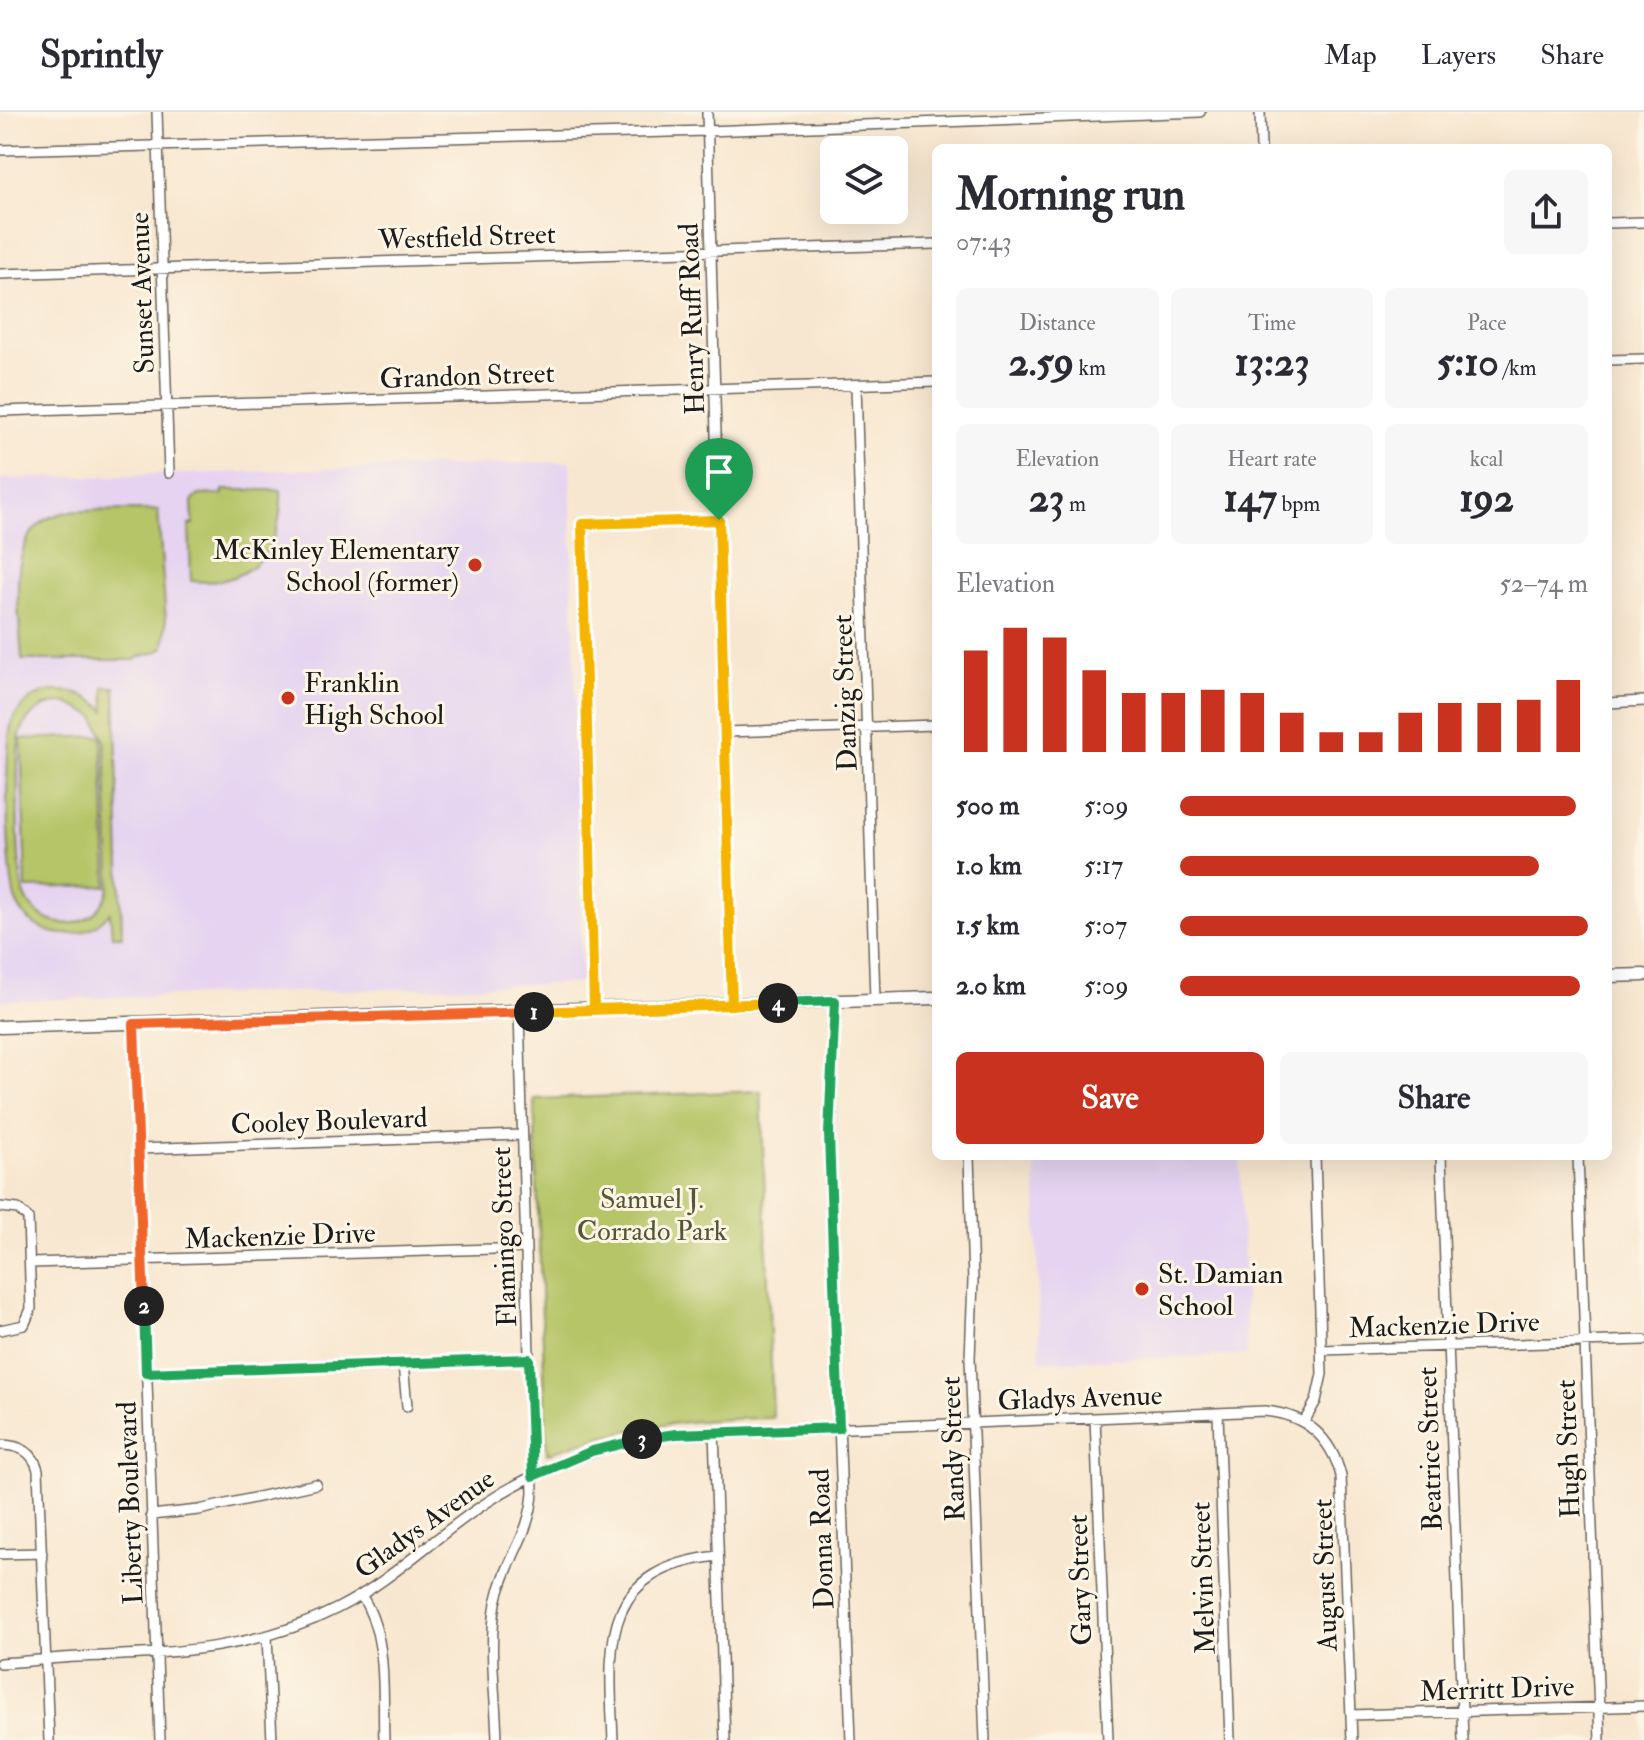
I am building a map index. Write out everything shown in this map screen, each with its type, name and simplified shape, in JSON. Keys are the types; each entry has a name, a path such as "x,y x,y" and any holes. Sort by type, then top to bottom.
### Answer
{"street":[{"name":"Sunset Avenue","path":"157,112 169,473"},
{"name":"Henry Ruff Road","path":"707,112 732,1005"},
{"path":"0,150 707,131 1200,112"},
{"path":"1260,112 1261,144"},
{"path":"1612,223 1644,222"},
{"name":"Westfield Street","path":"0,274 932,244"},
{"path":"1612,360 1644,359"},
{"name":"Grandon Street","path":"0,411 932,382"},
{"name":"Danzig Street","path":"856,385 875,1000"},
{"path":"594,1009 582,524 719,520"},
{"path":"1612,703 1644,701"},
{"path":"725,732 932,725"},
{"path":"1612,976 1644,975"},
{"path":"0,1027 932,998"},
{"name":"Donna Road","path":"835,1001 829,1134 851,1740"},
{"name":"Flamingo Street","path":"497,1740 496,1602 529,1524 533,1476 519,1012"},
{"name":"Liberty Boulevard","path":"134,1024 160,1740"},
{"name":"Cooley Boulevard","path":"138,1149 522,1135"},
{"name":"Randy Street","path":"969,1160 972,1423 985,1740"},
{"path":"1315,1160 1322,1350"},
{"name":"Beatrice Street","path":"1441,1160 1463,1740"},
{"name":"Hugh Street","path":"1578,1160 1600,1740"},
{"path":"0,1207 18,1209 28,1218 30,1263 29,1318 17,1329 0,1330"},
{"name":"Mackenzie Drive","path":"30,1263 525,1248"},
{"name":"Mackenzie Drive","path":"1304,1422 1320,1389 1322,1350 1644,1340"},
{"path":"146,1373 529,1359"},
{"path":"403,1364 407,1406"},
{"name":"Gladys Avenue","path":"0,1663 216,1649 267,1637 313,1620 361,1595 485,1503 552,1466 617,1444 654,1436 1265,1411 1304,1422"},
{"name":"Melvin Street","path":"1218,1414 1230,1740"},
{"name":"Gary Street","path":"1095,1418 1108,1740"},
{"name":"August Street","path":"1304,1422 1329,1445 1341,1476 1352,1740"},
{"path":"714,1432 725,1740"},
{"path":"0,1445 17,1446 29,1453 38,1470 49,1740"},
{"path":"151,1515 199,1510 316,1484"},
{"path":"0,1554 42,1553"},
{"path":"613,1740 610,1644 621,1611 638,1588 664,1569 695,1558 718,1556"},
{"path":"361,1595 374,1618 380,1642 384,1740"},
{"path":"267,1637 272,1740"},
{"name":"Merritt Drive","path":"1351,1715 1644,1706"}],"shaded area":[{"name":"Franklin High School","path":"570,462 582,983 0,1001 0,479"},
{"name":"St. Damian School","path":"1035,1160 1240,1160 1247,1355 1040,1362"}],"green space":[{"path":"223,490 281,490 276,529 260,560 247,570 231,578 191,581 189,524 193,524 192,501 199,495 223,494"},
{"path":"158,510 166,622 164,647 135,660 22,660 19,570 33,531 48,519 70,512"},
{"path":"104,687 115,687 122,936 112,936 110,912 95,926 83,931 55,933 29,920 19,908 13,888 7,810 10,732 21,708 43,693 56,691 82,695 105,710","holes":["68,703 94,716 105,740 110,884 104,902 92,915 72,923 55,922 40,915 29,903 22,882 18,747 27,720 49,705"]},
{"path":"102,736 107,886 26,888 21,739"},
{"name":"Samuel J. Corrado Park","path":"761,1091 773,1418 715,1420 630,1430 547,1454 534,1099"}],"place":[{"name":"McKinley Elementary School (former)","path":"475,565"},
{"name":"Franklin High School","path":"288,698"},
{"name":"St. Damian School","path":"1142,1289"}],"route":[{"path":"719,520 582,524 594,1009 732,1005 835,1001 829,1134 839,1428 654,1436 592,1451 533,1476 529,1359 146,1373 134,1024 732,1005 719,520"}]}
